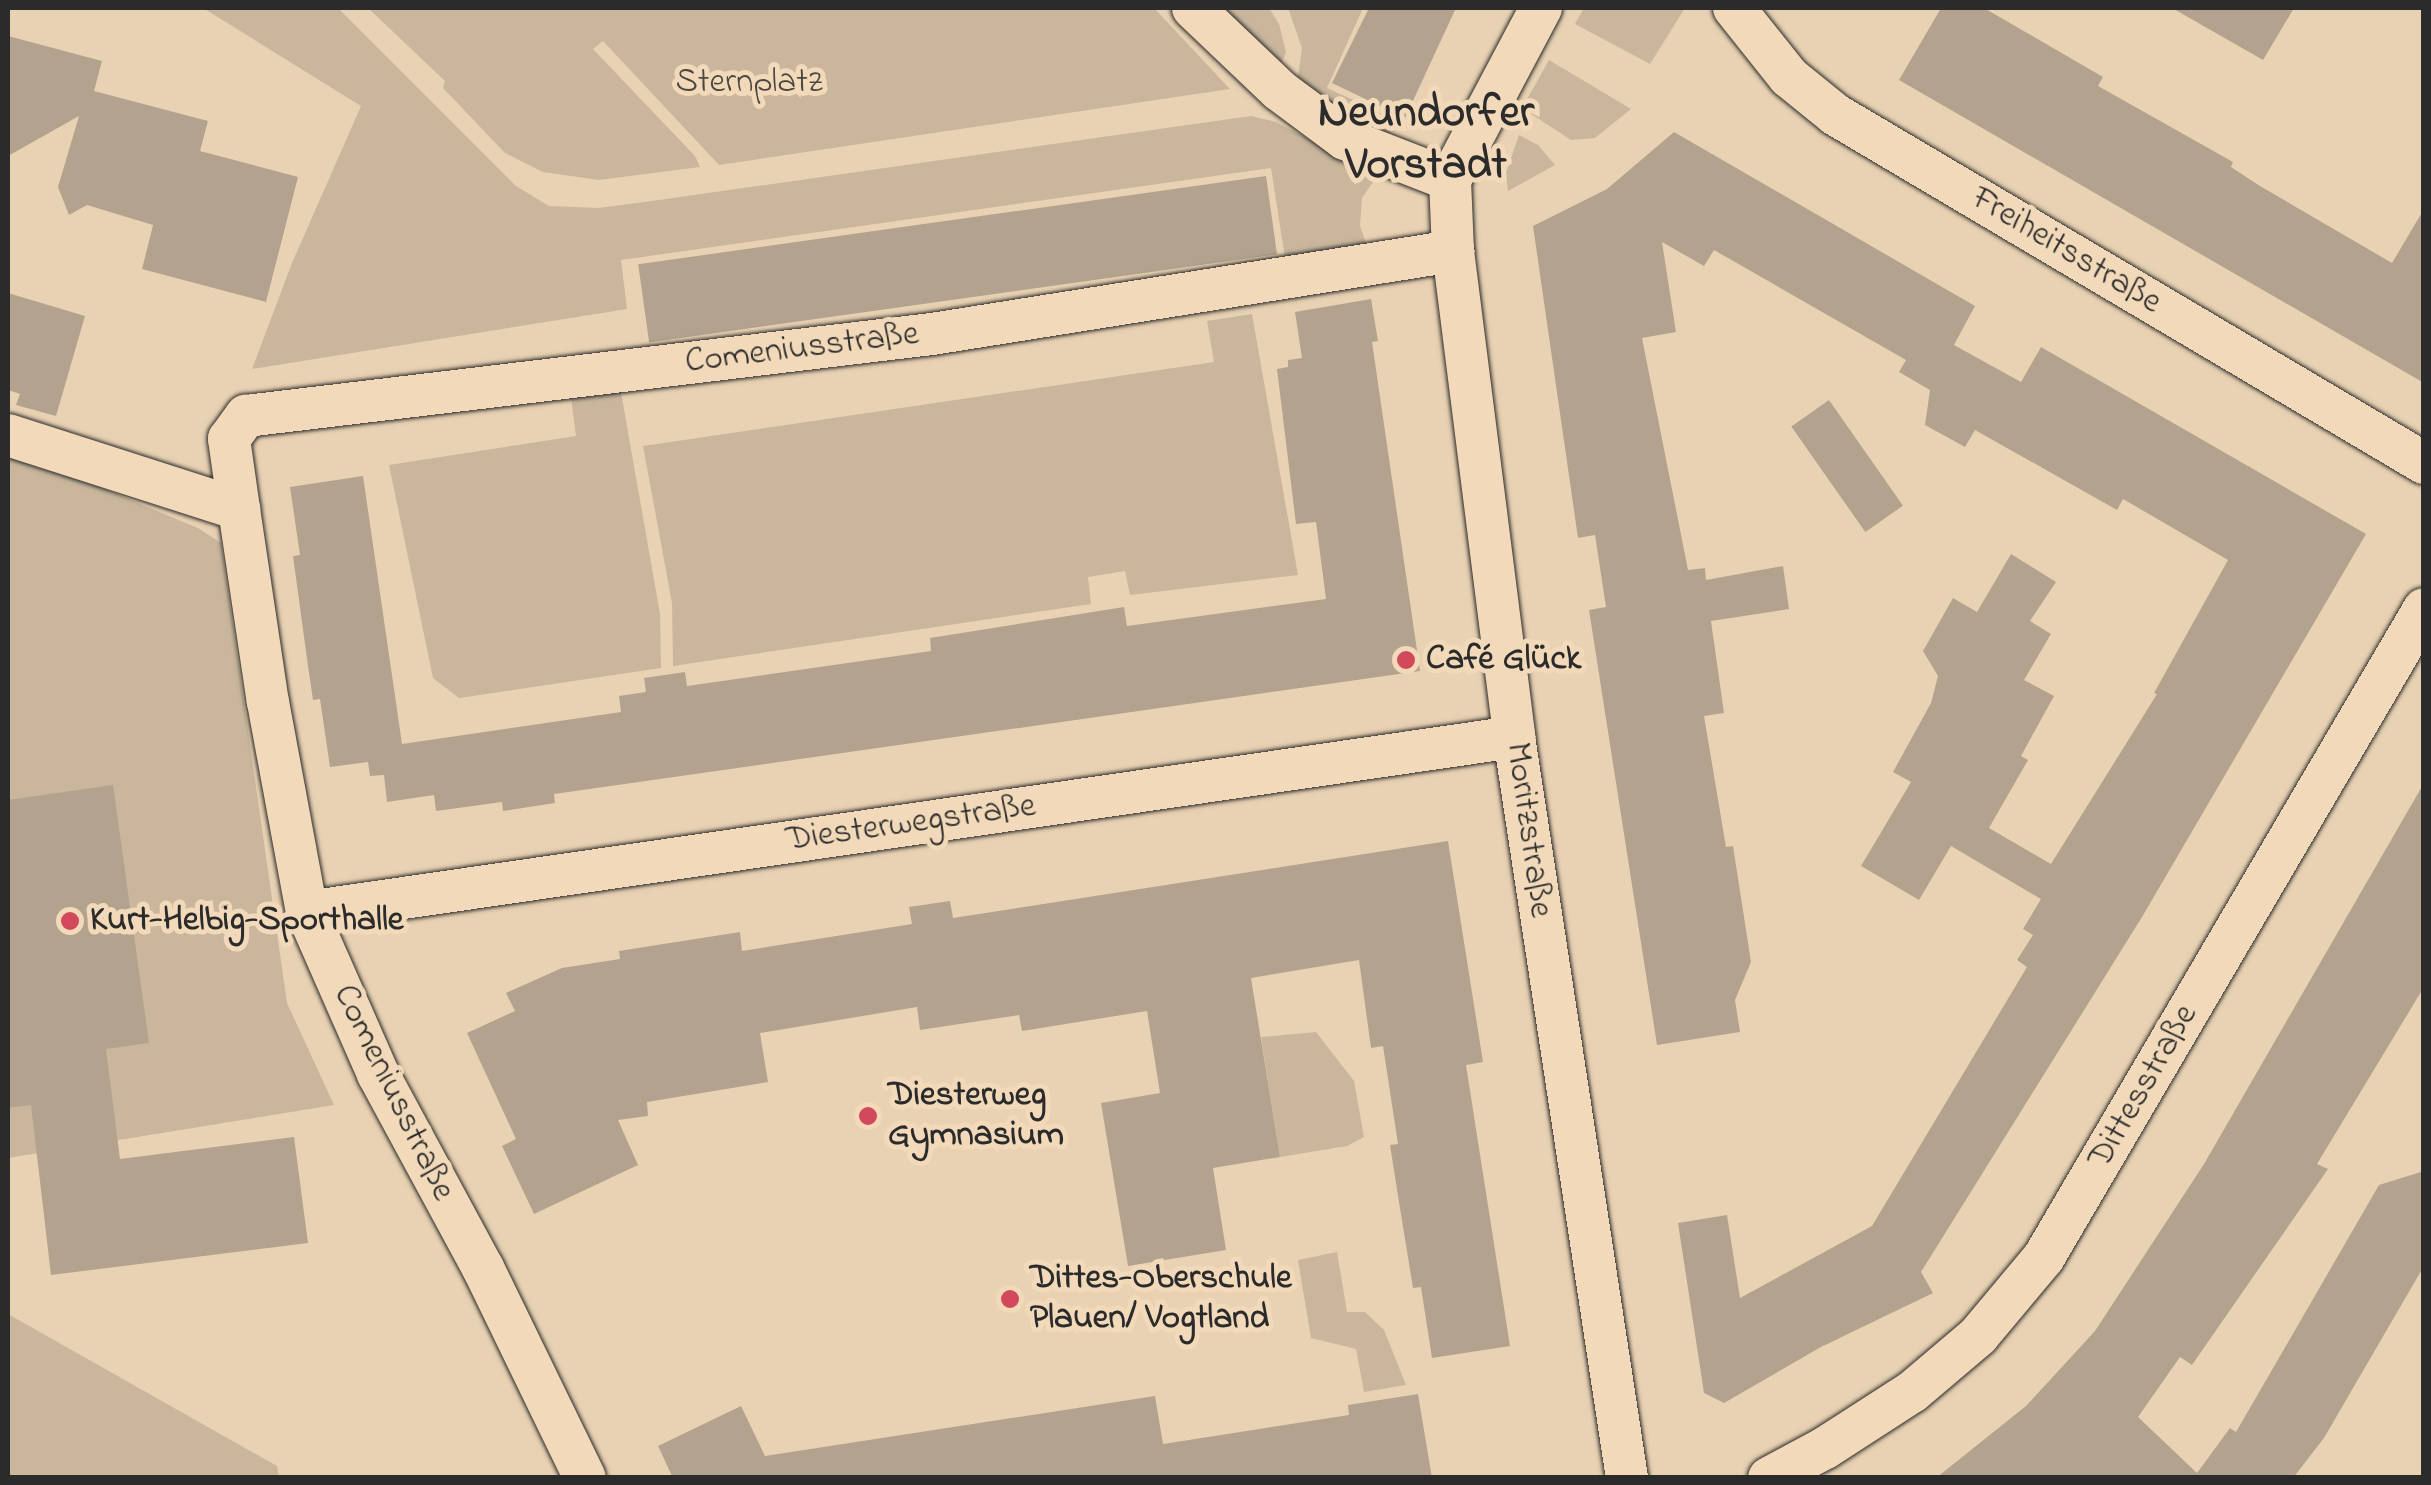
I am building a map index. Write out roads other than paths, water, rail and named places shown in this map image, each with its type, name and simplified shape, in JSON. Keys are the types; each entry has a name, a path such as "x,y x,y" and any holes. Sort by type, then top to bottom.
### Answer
{"street":[{"path":"1193,8 1279,90 1344,139 1450,180 1541,8"},
{"name":"Freiheitsstraße","path":"1734,8 1789,77 1836,115 2424,464"},
{"name":"Moritzstraße","path":"1450,180 1453,251 1514,737 1627,1478"},
{"name":"Comeniusstraße","path":"585,1478 482,1268 378,1074 307,912 229,439 246,416 932,334 1453,251"},
{"path":"8,435 239,508"},
{"name":"Dittesstraße","path":"1769,1478 1912,1392 1978,1336 2044,1257 2424,609"},
{"name":"Diesterwegstraße","path":"307,912 1514,737"}],"place":[{"name":"Café Glück","path":"1406,660"},
{"name":"Kurt-Helbig-Sporthalle","path":"70,921"},
{"name":"Diesterweg Gymnasium","path":"868,1116"},
{"name":"Dittes-Oberschule Plauen/ Vogtland","path":"1010,1299"}],"district":[{"name":"Neundorfer Vorstadt","path":"1426,141"}],"park label":[{"name":"Sternplatz","path":"749,83"}]}
